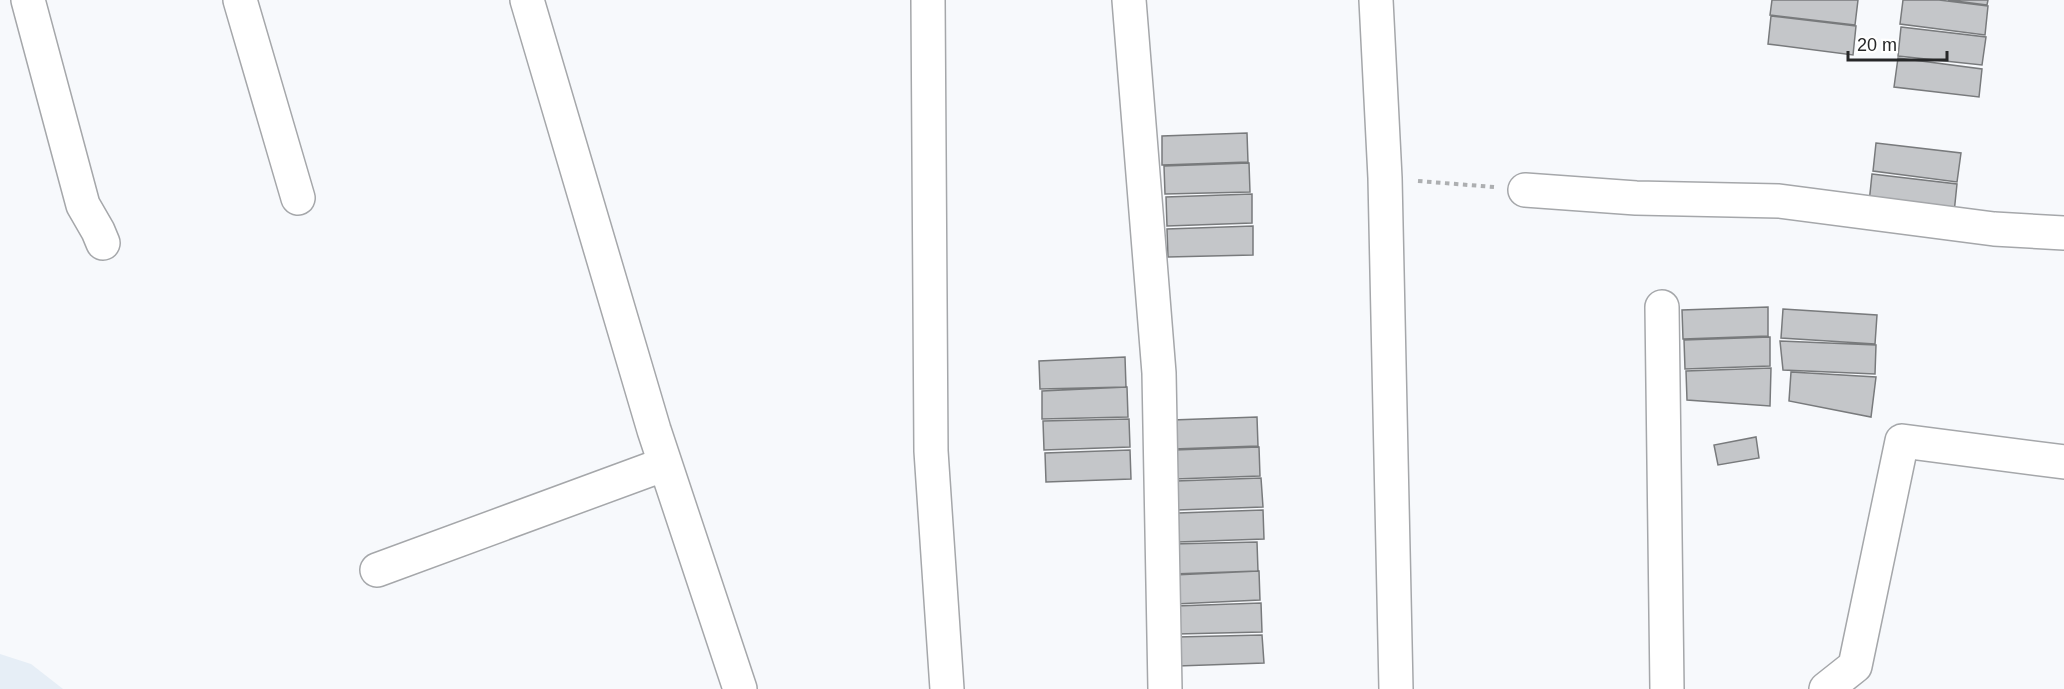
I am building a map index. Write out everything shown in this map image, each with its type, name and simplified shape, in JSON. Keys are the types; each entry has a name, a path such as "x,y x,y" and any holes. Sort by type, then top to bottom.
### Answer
{"street":[{"path":"28,0 83,206 103,243"},
{"path":"240,0 298,198"},
{"path":"527,0 665,464 740,689"},
{"path":"928,0 931,451 947,689"},
{"path":"1129,0 1159,373 1165,689"},
{"path":"1376,0 1385,178 1396,689"},
{"path":"1525,190 1636,198 1779,201 1994,230 2064,232"},
{"path":"1662,307 1667,689"},
{"path":"1826,689 1855,666 1902,441 2064,462"},
{"path":"377,570 665,464"}],"path":[{"path":"1385,178 1525,190"}],"shaded area":[{"path":"0,654 31,664 63,689 0,689"}],"building":[{"path":"1772,0 1858,0 1855,25 1770,15"},
{"path":"1903,0 1939,0 1988,6 1985,35 1900,24"},
{"path":"1948,0 1988,0 1987,5"},
{"path":"1771,16 1856,26 1853,55 1768,44"},
{"path":"1901,27 1986,37 1982,65 1898,56"},
{"path":"1898,58 1982,69 1979,97 1894,87"},
{"path":"1247,133 1248,162 1162,165 1162,136"},
{"path":"1876,143 1961,153 1957,182 1873,171"},
{"path":"1249,163 1250,192 1165,194 1164,166"},
{"path":"1872,174 1957,184 1954,213 1869,203"},
{"path":"1252,194 1252,223 1167,226 1166,197"},
{"path":"1253,226 1253,255 1168,257 1167,229"},
{"path":"1768,307 1768,336 1683,339 1682,310"},
{"path":"1783,309 1877,315 1875,344 1781,338"},
{"path":"1770,337 1770,366 1685,369 1684,340"},
{"path":"1780,341 1876,345 1875,374 1783,370"},
{"path":"1125,357 1126,387 1040,389 1039,361"},
{"path":"1771,368 1770,406 1687,400 1686,371"},
{"path":"1791,372 1876,377 1871,417 1789,401"},
{"path":"1127,387 1128,417 1042,419 1042,391"},
{"path":"1257,417 1258,446 1173,449 1172,420"},
{"path":"1129,419 1130,447 1044,450 1043,421"},
{"path":"1756,437 1759,458 1718,465 1714,445"},
{"path":"1259,447 1260,476 1175,479 1174,450"},
{"path":"1130,450 1131,479 1046,482 1045,453"},
{"path":"1261,478 1263,507 1177,510 1176,481"},
{"path":"1263,510 1264,539 1178,542 1178,513"},
{"path":"1257,542 1258,571 1172,574 1172,544"},
{"path":"1259,571 1260,600 1175,604 1174,575"},
{"path":"1261,603 1262,632 1177,634 1176,606"},
{"path":"1262,635 1264,663 1178,666 1177,637"}]}
